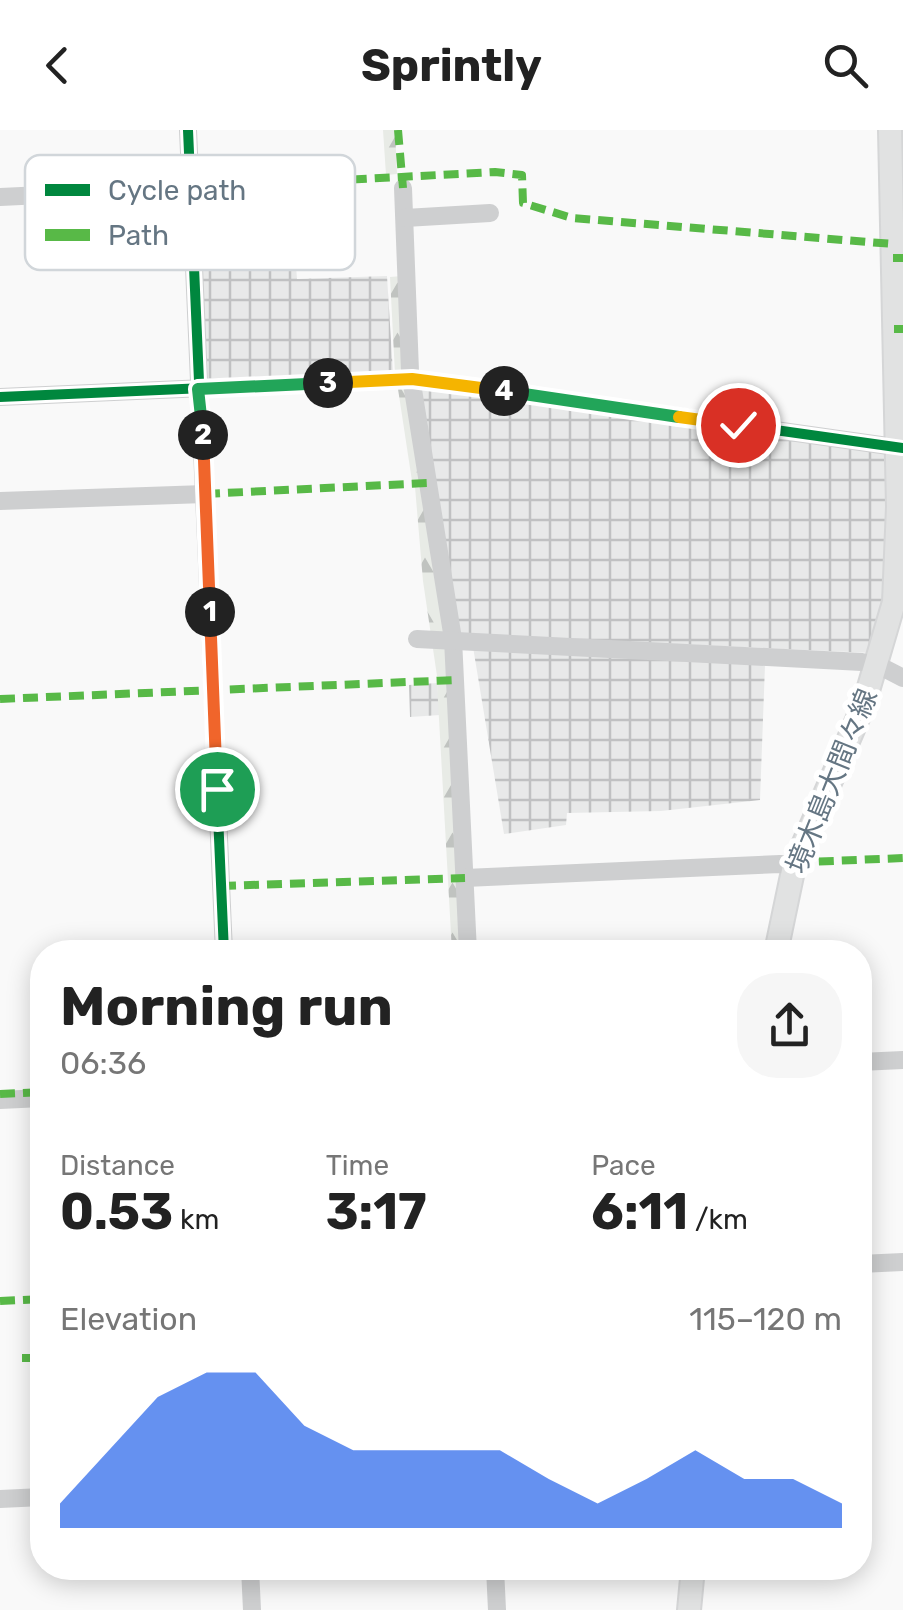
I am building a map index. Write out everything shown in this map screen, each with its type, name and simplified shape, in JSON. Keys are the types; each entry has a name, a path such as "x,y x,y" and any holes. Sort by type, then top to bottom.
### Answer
{"main road":[{"name":"境木島大間々線","path":"779,940 794,866 864,704 894,602 900,447 890,130"},
{"path":"689,1610 692,1580"}],"street":[{"path":"188,130 189,155"},
{"path":"403,188 412,379 453,639 468,940"},
{"path":"0,197 25,196"},
{"path":"404,218 490,212"},
{"path":"194,270 224,940"},
{"path":"0,398 412,379 900,447"},
{"path":"0,501 205,494"},
{"path":"417,639 878,665 903,678"},
{"path":"465,878 794,866"},
{"path":"872,1061 903,1060"},
{"path":"0,1100 30,1099"},
{"path":"872,1263 903,1262"},
{"path":"0,1498 30,1497"},
{"path":"251,1580 252,1610"},
{"path":"496,1580 497,1610"}],"shaded area":[{"path":"198,270 296,270 297,279 387,276 393,373 203,383"},
{"path":"418,384 891,453 888,582 872,653 459,634"},
{"path":"473,647 765,665 760,800 661,811 567,813 566,825 504,834"},
{"path":"437,683 440,715 410,717 409,685"}],"green space":[{"path":"383,130 395,130 397,174 386,175"},
{"path":"402,276 407,373 395,374 390,277"},
{"path":"398,389 411,389 425,480 412,481"},
{"path":"415,487 426,489 450,676 437,676"},
{"path":"437,683 450,683 464,940 451,940"}],"marked path":[{"path":"398,130 403,188"},
{"path":"355,179 495,172 522,175 523,203 572,218 893,244"},
{"path":"893,258 903,258"},
{"path":"894,329 903,329"},
{"path":"205,494 428,483"},
{"path":"0,699 456,680"},
{"path":"797,857 807,862 903,858"},
{"path":"221,886 465,878"},
{"path":"0,1094 30,1093"},
{"path":"0,1301 30,1300"},
{"path":"22,1358 30,1358"}],"cycle path":[{"path":"188,130 189,155"},
{"path":"194,270 223,940"},
{"path":"0,397 413,379 903,448"}],"route":[{"path":"217,789 198,389 412,379 738,425"}]}
